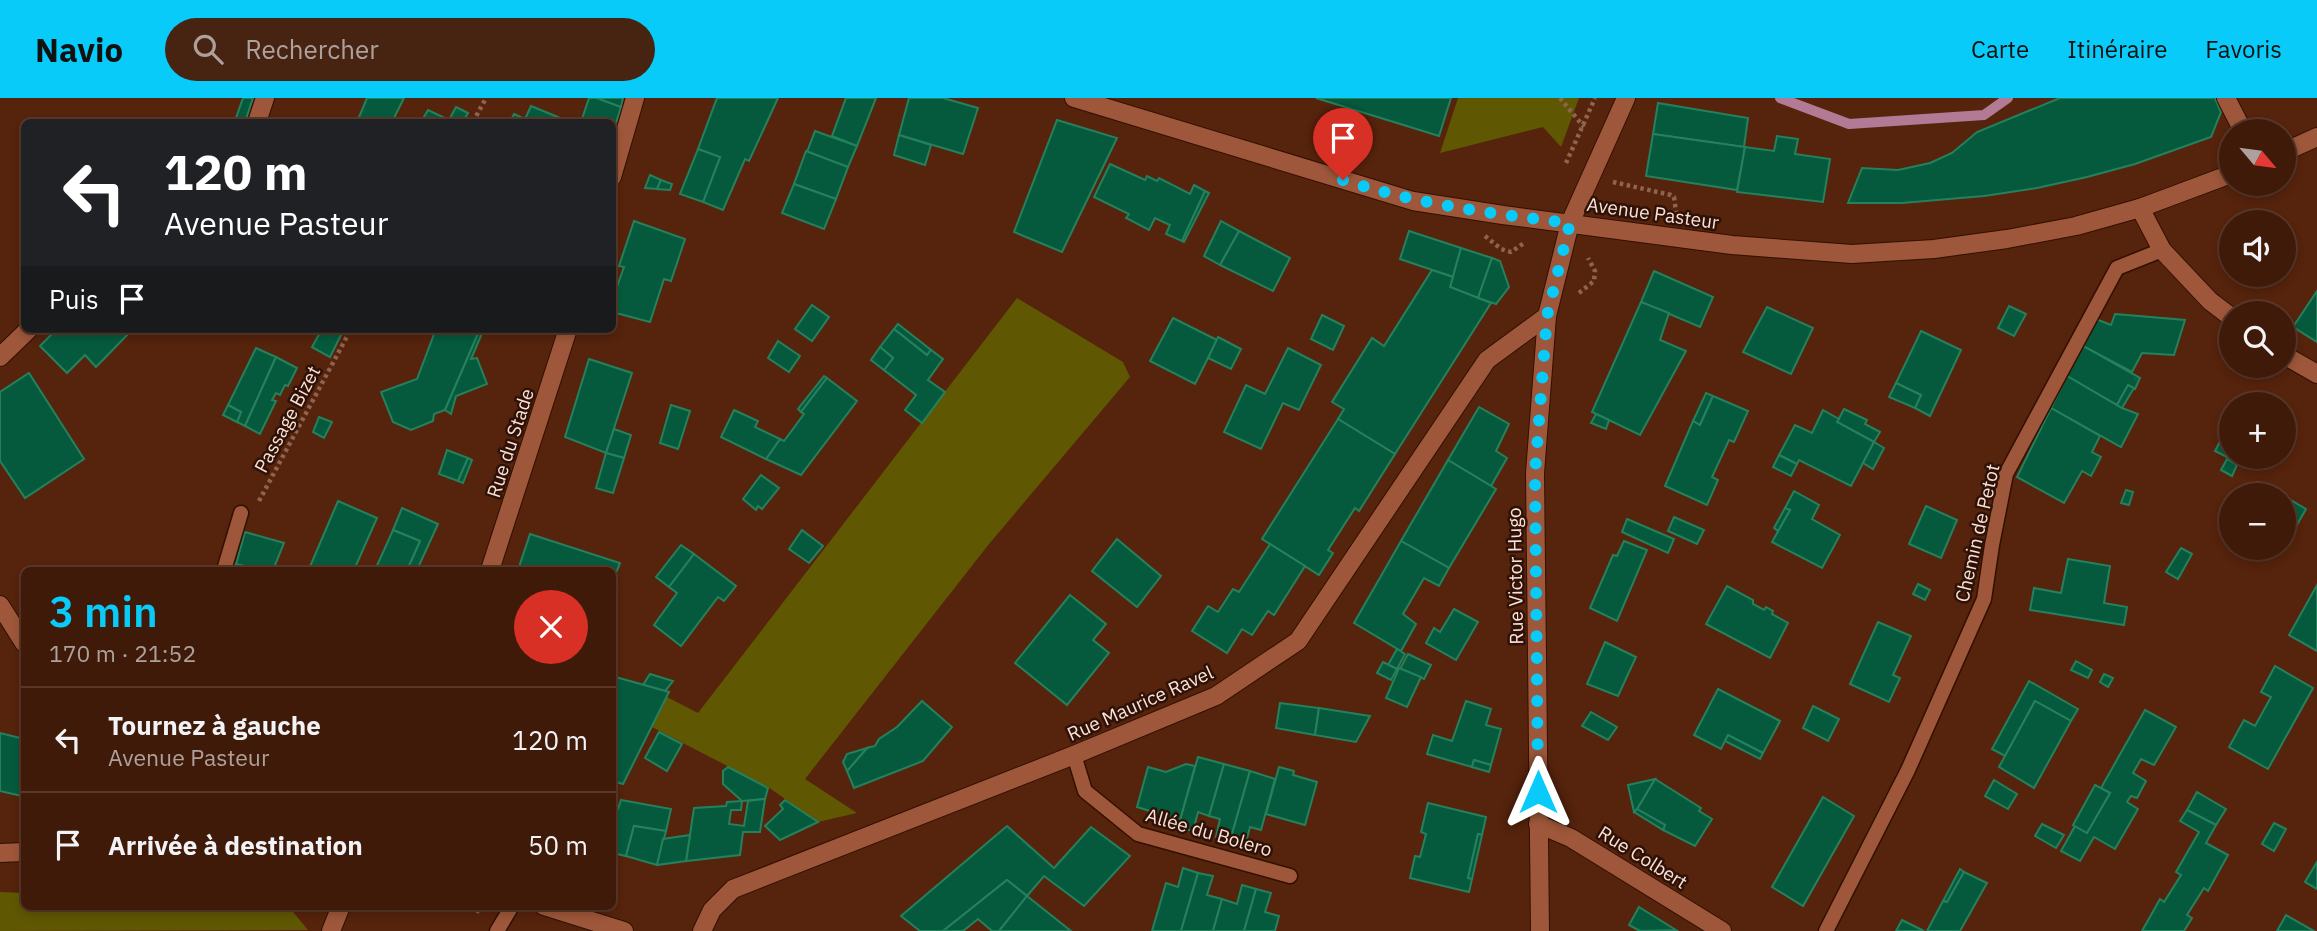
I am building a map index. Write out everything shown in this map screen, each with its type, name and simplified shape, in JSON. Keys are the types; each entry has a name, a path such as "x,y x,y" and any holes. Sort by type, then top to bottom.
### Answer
{"street":[{"path":"258,119 265,98"},
{"path":"616,163 635,98"},
{"name":"Avenue Pasteur","path":"1074,98 1413,201 1731,245 1852,254 1934,249 2076,226 2140,208 2219,178"},
{"name":"Rue Victor Hugo","path":"1540,931 1535,473 1547,316 1570,223 1626,98"},
{"path":"2226,98 2237,119"},
{"path":"2296,147 2317,137"},
{"path":"2140,208 2162,250 2219,308"},
{"name":"Rue Maurice Ravel","path":"702,931 712,910 733,889 1216,696 1298,641 1487,360 1547,316"},
{"path":"0,357 25,333"},
{"name":"Rue du Stade","path":"491,567 567,333"},
{"path":"2296,362 2317,374"},
{"path":"0,605 21,638"},
{"name":"Rue Colbert","path":"1538,824 1571,838 1722,931"},
{"path":"0,853 21,852"},
{"path":"331,931 339,910"},
{"path":"557,910 624,931"}],"lane":[{"name":"Chemin de Petot","path":"1826,931 1908,770 1984,599 2006,474 2117,268 2162,250"},
{"path":"225,567 241,513"},
{"name":"Allée du Bolero","path":"1074,755 1085,791 1138,834 1290,876"},
{"path":"497,931 510,910"}],"path":[{"path":"475,119 486,98"},
{"path":"1560,98 1582,126 1605,146"},
{"path":"1590,177 1674,197 1678,238"},
{"name":"Passage Bizet","path":"241,513 257,506 349,333"}],"shaded area":[{"path":"1458,98 1579,98 1561,147 1543,127 1440,153"},
{"path":"1017,298 1123,362 1130,377 989,544 805,779 857,813 818,822 768,787 652,727 667,697 698,713"},
{"path":"0,892 21,893 21,910 291,910 308,930 0,931"}],"building":[{"path":"243,98 253,98 246,119 236,118"},
{"path":"367,98 404,98 394,119 358,119"},
{"path":"589,98 597,98 621,107 616,123 616,119 582,119"},
{"path":"597,98 623,98 621,107"},
{"path":"717,98 778,98 749,161 745,159 723,210 703,202 720,157 698,149"},
{"path":"846,98 876,98 857,146 832,136"},
{"path":"909,98 943,98 978,108 963,154 899,135"},
{"path":"1316,98 1451,98 1439,136"},
{"path":"2060,98 2215,98 2221,112 2211,137 2135,164 2087,177 1984,196 1902,203 1848,203 1862,168 1898,170 1930,163 1952,153 1977,132"},
{"path":"1658,103 1748,118 1744,147 1653,134"},
{"path":"531,106 563,119 525,119"},
{"path":"456,107 468,113 465,119 450,119"},
{"path":"428,110 447,119 423,119"},
{"path":"514,114 525,119 512,119"},
{"path":"1057,120 1117,138 1062,252 1014,232"},
{"path":"815,131 857,146 848,167 807,152"},
{"path":"1653,134 1745,147 1737,190 1646,176"},
{"path":"899,135 931,145 925,165 894,155"},
{"path":"1777,136 1798,139 1795,154 1830,159 1823,202 1737,192 1745,147 1774,151"},
{"path":"698,149 720,157 703,202 680,194"},
{"path":"806,151 848,167 836,199 794,184"},
{"path":"1110,164 1145,180 1147,176 1157,181 1159,178 1190,194 1194,185 1205,191 1182,241 1166,234 1170,225 1155,218 1149,230 1126,218 1129,214 1094,197"},
{"path":"650,175 661,180 657,189 645,188"},
{"path":"661,180 672,184 670,190 657,189"},
{"path":"794,184 836,199 824,229 782,213"},
{"path":"1205,191 1209,193 1184,242 1182,241"},
{"path":"634,221 685,239 671,281 664,279 650,322 616,313 616,290 624,267 619,266"},
{"path":"1221,221 1239,231 1220,265 1204,256"},
{"path":"1239,231 1290,258 1273,291 1220,265"},
{"path":"1409,231 1461,248 1453,277 1400,259"},
{"path":"1461,248 1492,258 1478,298 1450,287"},
{"path":"1492,258 1500,261 1509,287 1496,304 1478,298"},
{"path":"1432,270 1453,277 1450,287 1491,303 1395,454 1338,419 1344,409 1332,402 1372,338 1384,346"},
{"path":"1654,271 1713,297 1700,327 1641,302"},
{"path":"2317,291 2317,342 2296,329 2296,322"},
{"path":"1641,302 1669,313 1660,340 1686,351 1640,435 1592,412"},
{"path":"812,305 829,317 812,341 795,329"},
{"path":"2009,306 2026,314 2014,336 1998,328"},
{"path":"1767,307 1813,328 1791,374 1743,352"},
{"path":"2115,314 2185,320 2174,355 2142,353 2132,372 2083,346 2096,319 2111,325"},
{"path":"1322,315 1344,326 1333,350 1311,339"},
{"path":"1173,318 1217,340 1195,384 1150,361"},
{"path":"898,324 931,350 927,355 894,329"},
{"path":"894,329 927,355 931,350 943,359 928,380 945,392 922,423 905,410 916,395 884,370 893,358 880,347"},
{"path":"1921,331 1961,350 1930,416 1915,408 1921,395 1896,383"},
{"path":"53,333 129,333 96,367 85,355 67,373 40,346"},
{"path":"320,333 342,333 330,357 312,347"},
{"path":"434,333 478,333 445,410 434,414 433,421 411,430 393,422 381,392 417,379"},
{"path":"478,333 482,333 471,359 477,358 487,384 456,396 451,414 445,410"},
{"path":"1218,337 1241,349 1231,369 1208,358"},
{"path":"778,341 800,356 789,372 768,358"},
{"path":"2083,346 2140,378 2135,389 2128,385 2117,405 2067,376"},
{"path":"880,347 893,358 884,370 871,360"},
{"path":"256,348 276,357 245,426 237,422 241,412 228,405"},
{"path":"1288,348 1321,365 1299,410 1283,403 1261,449 1224,432 1246,385 1265,394"},
{"path":"276,357 297,368 288,386 285,385 280,395 276,393 272,400 276,401 260,434 245,426"},
{"path":"589,359 632,373 606,453 565,437"},
{"path":"29,373 84,459 25,498 0,461 0,392"},
{"path":"824,376 827,378 801,412 798,409"},
{"path":"2067,376 2122,408 2138,414 2121,447 2051,408"},
{"path":"827,378 857,401 801,475 766,459 780,439 784,441 804,414 801,412"},
{"path":"1896,383 1921,395 1915,408 1889,397"},
{"path":"2128,385 2134,388 2122,408 2117,405"},
{"path":"1706,393 1713,396 1700,425 1693,421"},
{"path":"1713,396 1748,411 1734,442 1729,440 1712,477 1718,480 1707,505 1665,486 1693,421 1700,425"},
{"path":"228,405 241,412 237,422 223,415"},
{"path":"671,405 690,411 678,449 660,443"},
{"path":"1479,407 1509,424 1496,451 1507,458 1491,486 1448,460"},
{"path":"2051,408 2100,436 2092,452 2101,457 2091,476 2082,471 2064,503 2017,477"},
{"path":"1844,409 1867,420 1865,424 1880,432 1874,442 1837,422"},
{"path":"734,410 758,421 755,427 780,439 766,459 721,437"},
{"path":"1823,410 1839,419 1837,422 1874,442 1851,486 1799,460 1797,464 1779,455 1795,425 1812,433"},
{"path":"1596,414 1609,420 1606,429 1591,423"},
{"path":"319,417 332,422 324,438 313,432"},
{"path":"1338,419 1395,454 1359,511 1355,508 1328,550 1333,553 1319,575 1262,539"},
{"path":"614,429 631,435 624,458 606,453"},
{"path":"1874,442 1884,448 1873,469 1863,463"},
{"path":"447,450 468,458 458,481 439,474"},
{"path":"606,453 624,458 613,493 596,488"},
{"path":"1779,455 1797,464 1791,476 1773,467"},
{"path":"468,458 472,460 463,483 458,481"},
{"path":"1448,460 1496,489 1449,568 1401,541"},
{"path":"2222,469 2235,469 2232,476"},
{"path":"761,475 779,488 762,509 758,506 756,510 743,499"},
{"path":"2126,490 2133,492 2129,505 2121,503"},
{"path":"1794,491 1819,505 1812,519 1840,535 1822,568 1772,542 1790,510 1785,508"},
{"path":"338,501 377,518 355,567 310,567"},
{"path":"2296,503 2306,509 2296,526"},
{"path":"1926,506 1957,520 1941,558 1909,544"},
{"path":"402,508 438,524 418,567 408,567 420,541 393,530"},
{"path":"1785,508 1790,510 1778,531 1774,528"},
{"path":"1674,517 1704,530 1697,544 1668,531"},
{"path":"1627,519 1674,539 1668,553 1622,532"},
{"path":"393,530 420,541 408,567 376,567"},
{"path":"802,530 823,546 809,563 789,549"},
{"path":"245,532 284,543 274,567 236,564"},
{"path":"530,534 620,563 616,573 616,567 519,567"},
{"path":"1117,539 1161,576 1137,607 1092,571"},
{"path":"1401,541 1449,568 1439,586 1424,578 1403,614 1416,624 1401,651 1354,623"},
{"path":"1624,541 1647,550 1617,621 1590,608 1613,555 1617,556"},
{"path":"1270,544 1305,566 1274,615 1268,611 1252,635 1242,629 1227,653 1192,631 1208,606 1218,612 1233,589 1239,592"},
{"path":"681,545 694,554 669,587 656,577"},
{"path":"2181,548 2192,554 2178,579 2166,572"},
{"path":"694,554 736,586 724,601 718,597 681,646 654,625 677,593 669,587"},
{"path":"2068,559 2110,566 2104,603 2127,607 2124,625 2030,610 2034,588 2061,593"},
{"path":"1918,584 1930,590 1925,600 1913,594"},
{"path":"2317,585 2317,651 2289,635"},
{"path":"1727,586 1753,600 1753,604 1764,610 1766,607 1773,611 1772,614 1788,623 1770,658 1706,624"},
{"path":"1070,595 1106,624 1093,640 1109,653 1067,705 1015,663"},
{"path":"1454,609 1478,622 1456,660 1426,643 1434,628 1440,632"},
{"path":"1878,622 1911,636 1893,675 1900,678 1889,702 1850,684"},
{"path":"1605,642 1636,657 1618,696 1587,684"},
{"path":"1397,649 1405,654 1397,669 1388,665"},
{"path":"1408,654 1431,665 1424,679 1400,669"},
{"path":"2076,661 2092,670 2088,678 2071,670"},
{"path":"1383,662 1397,669 1391,680 1377,673"},
{"path":"2275,666 2313,688 2268,769 2229,747 2244,720 2255,726 2271,697 2261,692"},
{"path":"1399,668 1421,677 1407,707 1386,698"},
{"path":"650,674 673,681 665,691 643,685"},
{"path":"2104,674 2113,678 2108,687 2100,682"},
{"path":"616,677 669,692 623,784 616,782"},
{"path":"2029,681 2078,709 2071,721 2035,701 2005,756 1992,749"},
{"path":"1718,689 1780,721 1763,753 1728,735 1721,749 1694,735"},
{"path":"922,701 952,727 923,761 854,788 847,771 867,748 875,746 879,739 897,727"},
{"path":"1466,701 1491,709 1486,725 1501,729 1491,765 1474,760 1472,767 1427,754 1433,735 1452,741"},
{"path":"2035,701 2071,721 2034,788 1999,767"},
{"path":"1280,703 1319,708 1315,735 1276,728"},
{"path":"1813,706 1839,719 1828,741 1803,728"},
{"path":"1319,708 1370,716 1356,742 1315,735"},
{"path":"2145,710 2176,727 2154,765 2141,759 2133,773 2146,781 2137,798 2131,796 2127,802 2138,809 2115,849 2094,837 2080,861 2061,851 2075,826 2087,833 2110,793 2101,788"},
{"path":"1591,712 1617,727 1608,740 1582,726"},
{"path":"659,732 682,744 667,771 645,758"},
{"path":"0,733 21,738 21,796 0,791"},
{"path":"1728,735 1763,753 1760,759 1725,741"},
{"path":"867,748 847,771 843,762 847,754"},
{"path":"1198,757 1224,764 1209,816 1198,812 1193,831 1178,827"},
{"path":"1474,760 1491,765 1489,772 1472,767"},
{"path":"1186,764 1195,766 1178,827 1152,819 1153,812 1137,807 1148,767 1166,772"},
{"path":"1224,764 1250,771 1230,841 1216,837 1220,819 1209,816"},
{"path":"728,767 768,788 765,799 742,801 723,784 723,771"},
{"path":"1279,767 1294,771 1293,775 1317,782 1305,825 1266,814"},
{"path":"1250,771 1275,779 1261,830 1250,827 1245,846 1230,841"},
{"path":"1655,779 1701,808 1699,811 1712,819 1695,846 1663,830 1665,825 1637,809"},
{"path":"1655,779 1637,809 1634,812 1628,785"},
{"path":"1994,780 2017,794 2008,809 1985,796"},
{"path":"2095,785 2110,793 2087,833 2073,825"},
{"path":"2197,792 2226,809 2216,825 2187,810"},
{"path":"1823,797 1854,816 1803,906 1772,887"},
{"path":"765,799 760,832 743,832 740,855 686,861 694,808 726,806 727,802 742,801 741,810 731,810 729,824 744,826 748,801"},
{"path":"621,800 671,809 666,831 634,826 626,856 616,854 618,809"},
{"path":"785,800 818,822 780,840 765,826 783,809 780,805"},
{"path":"1428,803 1486,817 1482,835 1478,834 1468,878 1472,879 1469,892 1410,878 1415,856 1420,857 1426,834 1421,832"},
{"path":"1637,809 1665,825 1663,830 1634,812"},
{"path":"2187,810 2216,825 2206,843 2228,855 2208,891 2204,888 2187,915 2192,918 2184,931 2142,931 2160,899 2164,902 2181,875 2176,872 2199,832 2180,821"},
{"path":"2274,823 2286,829 2274,851 2262,844"},
{"path":"2042,824 2064,835 2056,848 2035,836"},
{"path":"634,826 666,831 657,865 626,856"},
{"path":"1007,826 1054,868 1091,827 1130,856 1084,906 1044,876 1027,896 1007,880 943,931 920,931 901,916"},
{"path":"1478,834 1482,835 1472,879 1468,878"},
{"path":"690,835 686,861 657,865 663,839"},
{"path":"2317,862 2317,889 2305,882"},
{"path":"1183,868 1198,873 1181,931 1152,931 1166,883 1178,887"},
{"path":"1960,869 1964,872 1947,902 1943,901"},
{"path":"1964,872 1987,883 1960,931 1927,931 1943,901 1947,902"},
{"path":"1198,873 1213,876 1207,895 1222,899 1213,931 1181,931"},
{"path":"1007,880 1027,896 999,931 992,931 978,919 963,931 943,931"},
{"path":"1242,885 1256,889 1244,931 1213,931 1222,899 1237,904"},
{"path":"1256,889 1271,893 1265,912 1279,916 1275,931 1244,931"},
{"path":"1027,896 1071,931 999,931"},
{"path":"1639,907 1676,930 1640,931 1629,925"},
{"path":"2286,915 2314,931 2277,931"},
{"path":"1902,920 1924,931 1896,931"}],"waterway":[{"path":"1780,98 1849,124 1984,115 2008,98"}],"route":[{"path":"1343,180 1413,201 1570,223 1547,316 1535,473 1538,792"}]}
